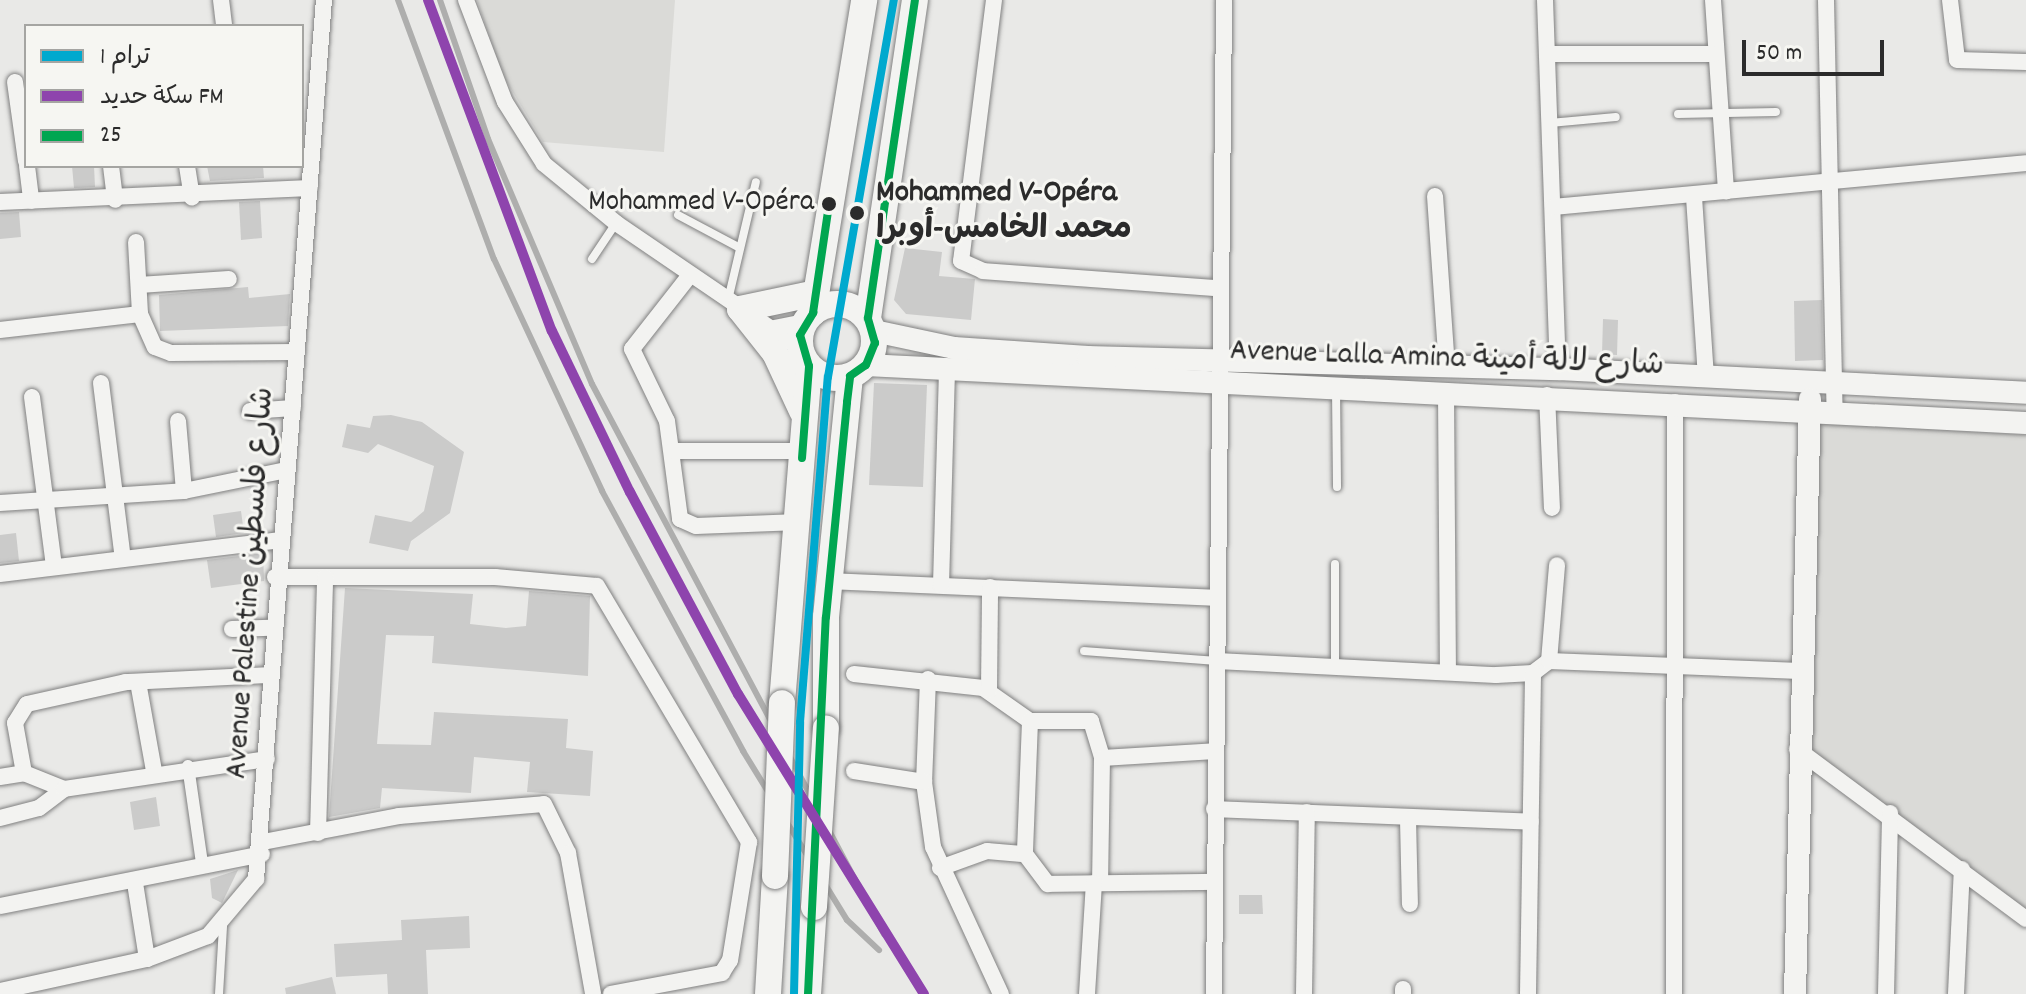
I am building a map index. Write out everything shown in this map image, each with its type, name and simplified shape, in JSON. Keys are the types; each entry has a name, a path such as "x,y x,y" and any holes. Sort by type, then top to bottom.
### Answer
{"main road":[{"path":"768,994 782,703 799,522 805,357 864,0"},
{"path":"808,994 826,728 830,581 858,370 871,325 915,0"},
{"path":"734,305 811,309 839,303 871,325"},
{"path":"734,305 775,353 804,416"},
{"path":"805,357 828,377 858,370"}],"street":[{"path":"221,0 224,24"},
{"name":"Avenue Palestine شارع فلسطين","path":"223,926 256,879 263,848 270,628 293,408 310,188 310,100 324,0"},
{"path":"466,0 528,146 616,223 734,305 774,328 805,357"},
{"path":"994,0 961,261 983,271 1216,288"},
{"path":"1214,994 1219,359 1216,288 1224,0"},
{"path":"1545,0 1558,369"},
{"path":"1713,0 1714,54 1726,192"},
{"path":"1826,0 1835,414"},
{"path":"1950,0 1957,60 2026,62"},
{"path":"1547,54 1714,54"},
{"path":"14,82 24,150"},
{"path":"1553,207 1694,197 2026,163"},
{"path":"27,168 31,201"},
{"path":"111,168 115,200"},
{"path":"187,168 192,198"},
{"path":"0,202 192,198 310,188"},
{"path":"1435,196 1447,366"},
{"path":"1694,197 1706,377"},
{"path":"136,242 140,314 149,341 171,353 296,352"},
{"path":"690,275 632,349 662,407 684,524 799,522"},
{"path":"139,285 229,279"},
{"path":"774,328 811,309"},
{"path":"0,330 140,314"},
{"name":"Avenue Lalla Amina شارع لالة أمينة","path":"871,325 954,348 1558,369 1836,387 2026,393"},
{"name":"Avenue Lalla Amina شارع لالة أمينة","path":"858,370 947,370 1336,389 1547,395 1809,413 2026,423"},
{"path":"941,585 947,370"},
{"path":"101,383 123,559"},
{"path":"1795,994 1797,749 1810,385"},
{"path":"1446,392 1448,672"},
{"path":"1547,395 1552,508"},
{"path":"32,397 54,567"},
{"path":"1674,994 1675,402"},
{"path":"250,411 293,408"},
{"path":"178,421 184,491"},
{"path":"672,451 802,451"},
{"path":"0,503 113,490 184,491 286,470"},
{"path":"0,574 279,540"},
{"path":"1549,661 1557,565"},
{"path":"275,577 586,581 603,593 749,842 730,960 722,973 611,994"},
{"path":"318,833 325,577"},
{"path":"830,581 1218,598"},
{"path":"989,690 990,587"},
{"path":"232,629 270,628"},
{"path":"1217,661 1448,672 1533,673 1549,661 1800,671"},
{"path":"1528,994 1533,673"},
{"path":"854,674 928,679 989,690 1030,721 1087,718 1102,758 1097,883 1087,994"},
{"path":"24,773 15,731 24,706 138,682 269,675"},
{"path":"928,679 924,782 940,868 1001,994"},
{"path":"138,682 154,771"},
{"path":"1030,721 1025,854 1039,881 1214,882"},
{"path":"1797,749 1890,813 2026,919"},
{"path":"1102,758 1215,751"},
{"path":"0,818 39,808 64,789 154,771 267,759"},
{"path":"188,766 202,863"},
{"path":"854,771 924,782"},
{"path":"0,777 24,773 64,789"},
{"path":"0,906 135,883 318,833 399,816 544,804 568,853 593,994"},
{"path":"1214,809 1531,822"},
{"path":"1304,994 1307,812"},
{"path":"1886,994 1890,813"},
{"path":"1408,819 1410,904"},
{"path":"940,868 976,852 1025,854"},
{"path":"1956,994 1962,869"},
{"path":"135,883 147,959"},
{"path":"0,991 147,959 223,926"}],"lane":[{"path":"1678,114 1776,112"},
{"path":"1550,123 1616,117"},
{"path":"734,305 740,248 756,182"},
{"path":"678,215 740,248"},
{"path":"592,259 616,223"},
{"path":"1336,389 1337,487"},
{"path":"1335,564 1335,668"},
{"path":"1084,651 1217,661"},
{"path":"219,994 223,926"}],"shaded area":[{"path":"477,0 675,0 664,152 543,142 502,74"},
{"path":"1812,421 2026,435 2026,928 1802,751"}],"building":[{"path":"72,168 94,168 95,187 74,188"},
{"path":"207,168 263,168 264,178 210,181"},
{"path":"260,201 262,238 241,240 239,202"},
{"path":"19,212 21,237 0,239 0,213"},
{"path":"905,248 942,252 939,276 975,279 971,320 906,314 894,300"},
{"path":"248,287 249,298 290,294 288,326 160,331 159,295"},
{"path":"1822,300 1823,360 1795,361 1794,301"},
{"path":"1603,319 1618,320 1617,355 1602,354"},
{"path":"874,383 927,385 923,487 869,485"},
{"path":"391,415 422,422 464,452 450,513 411,541 408,551 369,543 375,515 411,522 424,511 434,466 378,444 368,453 342,447 347,424 370,428 373,416"},
{"path":"241,511 244,533 216,537 213,515"},
{"path":"16,533 19,561 0,563 0,535"},
{"path":"263,553 264,581 211,588 207,560"},
{"path":"345,588 473,594 470,624 506,628 526,626 529,591 590,596 588,676 432,663 434,636 386,635 377,744 431,745 434,712 568,719 566,748 593,751 590,796 527,792 530,762 474,757 471,793 382,788 380,808 329,817"},
{"path":"156,797 160,826 134,830 130,802"},
{"path":"238,870 222,903 212,898 210,879"},
{"path":"1239,895 1262,895 1263,914 1239,914"},
{"path":"469,916 470,948 426,950 428,994 388,994 387,974 336,977 334,944 402,940 401,920"},
{"path":"332,977 336,994 286,994 285,988"}],"railway":[{"path":"398,0 494,259 602,491 743,751 847,920 879,950"},
{"path":"440,0 488,139 592,384 884,934"}],"tram line":[{"name":"1","path":"794,994 800,722 828,377 894,0"}],"rail line":[{"name":"FM","path":"428,0 552,331 630,492 738,694 924,994"}],"transit line":[{"name":"25","path":"808,994 826,617 847,402 850,376 866,365 875,343 868,318 915,0"},
{"name":"25","path":"802,458 809,366 800,335 813,313 829,204"}],"place":[{"name":"Mohammed V-Opéra","path":"829,204"},
{"name":"Mohammed V-Opéra محمد الخامس-أوبرا","path":"857,213"}]}
